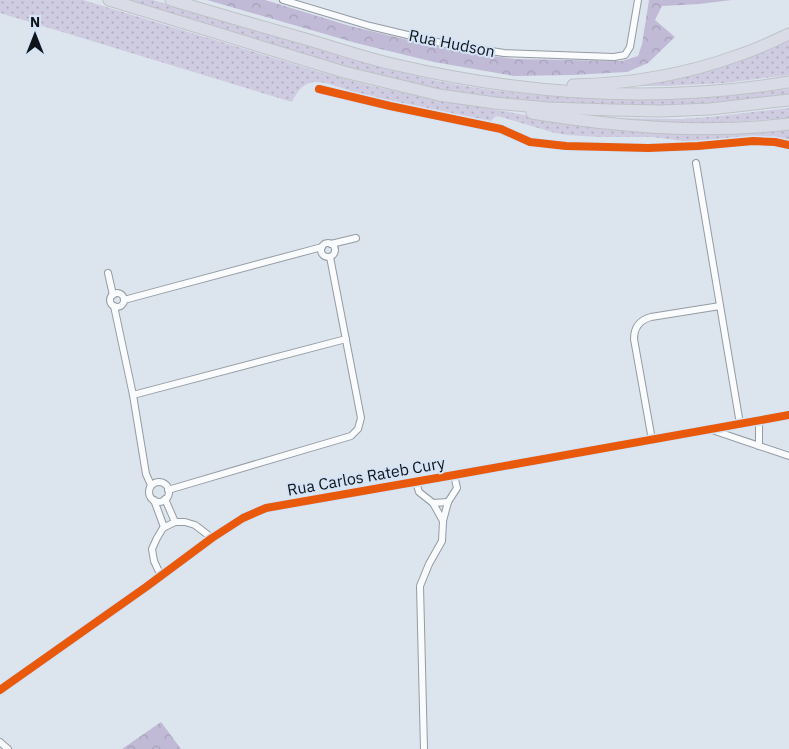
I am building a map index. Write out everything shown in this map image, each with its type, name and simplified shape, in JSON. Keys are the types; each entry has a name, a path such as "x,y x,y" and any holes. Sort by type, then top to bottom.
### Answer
{"highway":[{"path":"109,0 344,72 505,109 586,122 688,129 732,129 789,124"},
{"path":"171,0 396,65 506,85 560,91 664,93 758,87 789,82"},
{"path":"506,85 578,85 666,75 740,55 789,34"},
{"path":"440,95 548,108 660,111 710,109 789,100"}],"street":[{"name":"Rua Hudson","path":"283,0 370,26 450,44 504,53 614,57 625,55 630,47 638,0"},
{"path":"319,90 501,129 530,142 566,146 648,148 753,141 789,145"},
{"path":"696,163 740,424"},
{"path":"114,306 121,306 124,300 322,247 327,243 331,244 356,238"},
{"path":"330,257 335,252 331,244"},
{"path":"322,247 322,253 330,257"},
{"path":"168,490 351,436 358,430 361,418 330,257"},
{"path":"108,272 113,295 110,301 114,306 133,395 146,474 151,485 149,493 154,500 164,527"},
{"path":"113,295 121,294 124,300"},
{"path":"652,440 634,339 637,327 643,320 652,317 720,306"},
{"path":"133,395 346,340"},
{"name":"Rua Carlos Rateb Cury","path":"0,690 212,538 243,518 266,508 789,415"},
{"path":"759,420 759,446"},
{"path":"710,429 789,456"},
{"path":"424,749 420,586 429,564 442,541 443,521 448,502 457,488 454,475"},
{"path":"151,485 156,482 162,483 168,490 165,499 160,501 154,500"},
{"path":"416,482 419,492 433,503 443,521"},
{"path":"165,499 175,522"},
{"path":"433,503 448,502"},
{"path":"161,576 154,561 152,550 164,527 175,522 185,522 195,525 212,538"},
{"path":"0,742 8,749"}],"shaded area":[{"path":"0,0 83,0 323,73 372,86 553,120 789,129 789,140 758,136 711,141 683,141 653,137 568,135 496,116 491,121 391,101 319,82 310,83 303,87 292,102 0,13"},
{"path":"126,0 153,0 387,69 482,89 569,97 657,99 745,94 789,89 789,97 687,106 580,106 508,100 438,89 369,74"},
{"path":"789,39 789,75 724,83 624,86"},
{"path":"789,108 789,118 684,125 595,118 681,119"}],"green space":[{"path":"207,0 265,0 350,26 470,53 515,59 622,61 638,56 642,44 649,0 732,0 662,6 655,20 675,37 648,63 627,72 514,76 434,62 356,43"},
{"path":"161,722 181,749 122,749"}],"cycle path":[{"path":"319,89 501,129 530,142 566,146 648,148 753,141 789,145"},
{"path":"0,690 212,538 243,518 266,508 789,415"}]}
